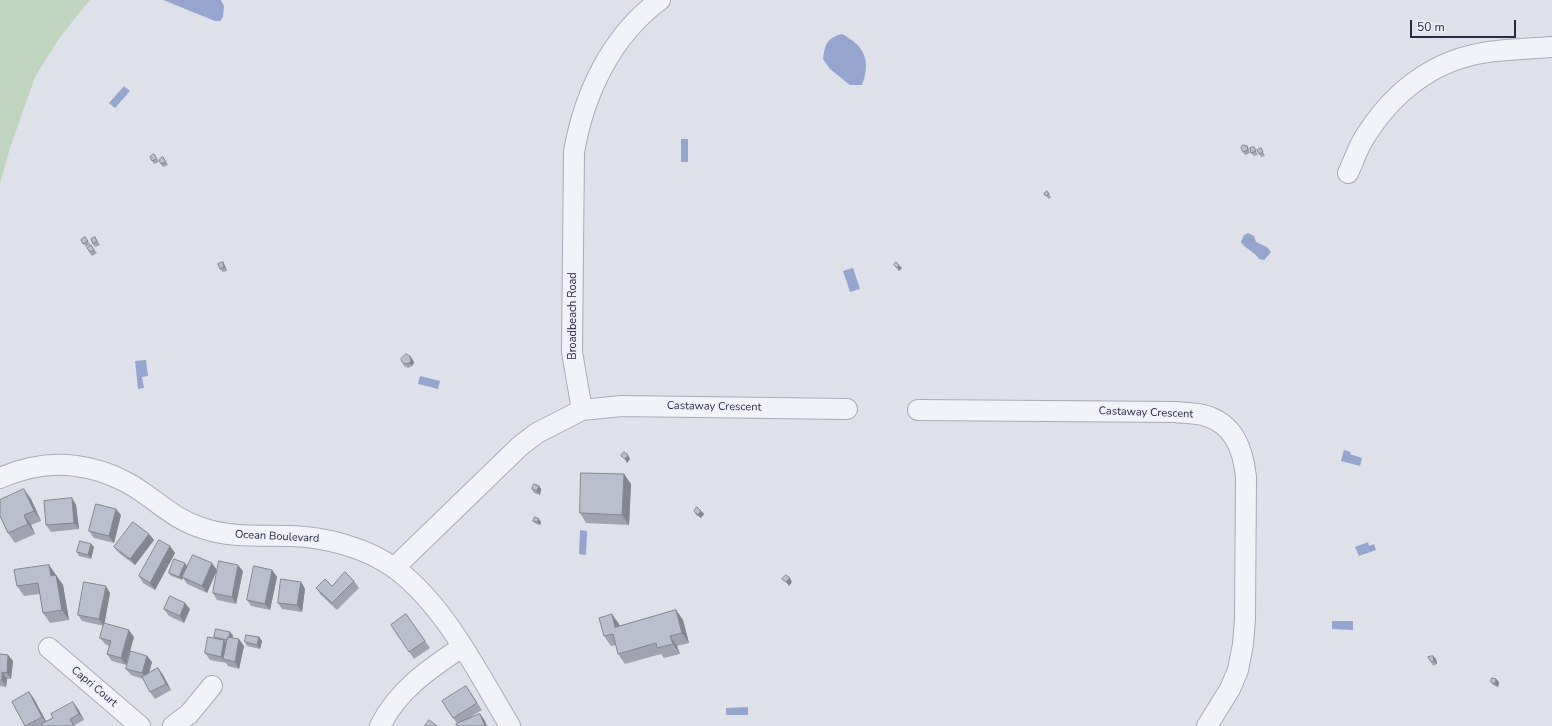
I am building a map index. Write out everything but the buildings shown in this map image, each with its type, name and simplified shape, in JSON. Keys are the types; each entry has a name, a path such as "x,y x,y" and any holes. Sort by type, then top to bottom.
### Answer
{"street":[{"name":"Broadbeach Road","path":"582,410 572,352 574,152 579,126 599,72 615,48 634,24 660,0"},
{"path":"1348,174 1363,141 1383,112 1427,72 1450,62 1482,53 1552,47"},
{"name":"Castaway Crescent","path":"582,410 621,406 847,409"},
{"path":"394,568 520,446 537,433 582,410"},
{"name":"Castaway Crescent","path":"918,410 1175,412 1204,415 1223,424 1236,438 1244,456 1246,477 1245,619 1243,644 1238,670 1230,689 1207,726"},
{"name":"Ocean Boulevard","path":"0,478 34,467 54,465 74,466 94,470 126,482 168,512 202,528 219,533 244,536 314,537 359,550 394,568 432,604 462,648 510,726"},
{"name":"Capri Court","path":"48,648 140,726"},
{"path":"380,726 391,706 416,679 462,648"},
{"path":"173,726 189,714 212,686"}],"green space":[{"path":"0,0 90,0 60,37 35,77 10,148 0,184"}],"water":[{"path":"163,0 221,0 224,6 223,17 220,21 215,21"},
{"path":"842,34 856,44 864,55 866,69 862,85 850,85 830,69 823,59 828,42 833,37"},
{"path":"124,86 130,91 115,108 109,103"},
{"path":"681,139 688,139 688,162 681,162"},
{"path":"1248,233 1254,236 1256,242 1267,247 1271,252 1264,260 1259,259 1241,242 1244,235"},
{"path":"853,268 860,289 850,292 843,271"},
{"path":"146,360 148,376 142,377 144,388 138,389 135,361"},
{"path":"420,376 440,381 438,389 418,384"},
{"path":"1344,450 1351,452 1350,454 1362,458 1360,466 1341,461"},
{"path":"580,530 587,531 586,555 579,554"},
{"path":"1368,542 1369,546 1374,544 1376,550 1359,556 1355,547"},
{"path":"1332,621 1353,621 1353,630 1332,629"},
{"path":"748,707 748,715 726,715 726,708"}]}
